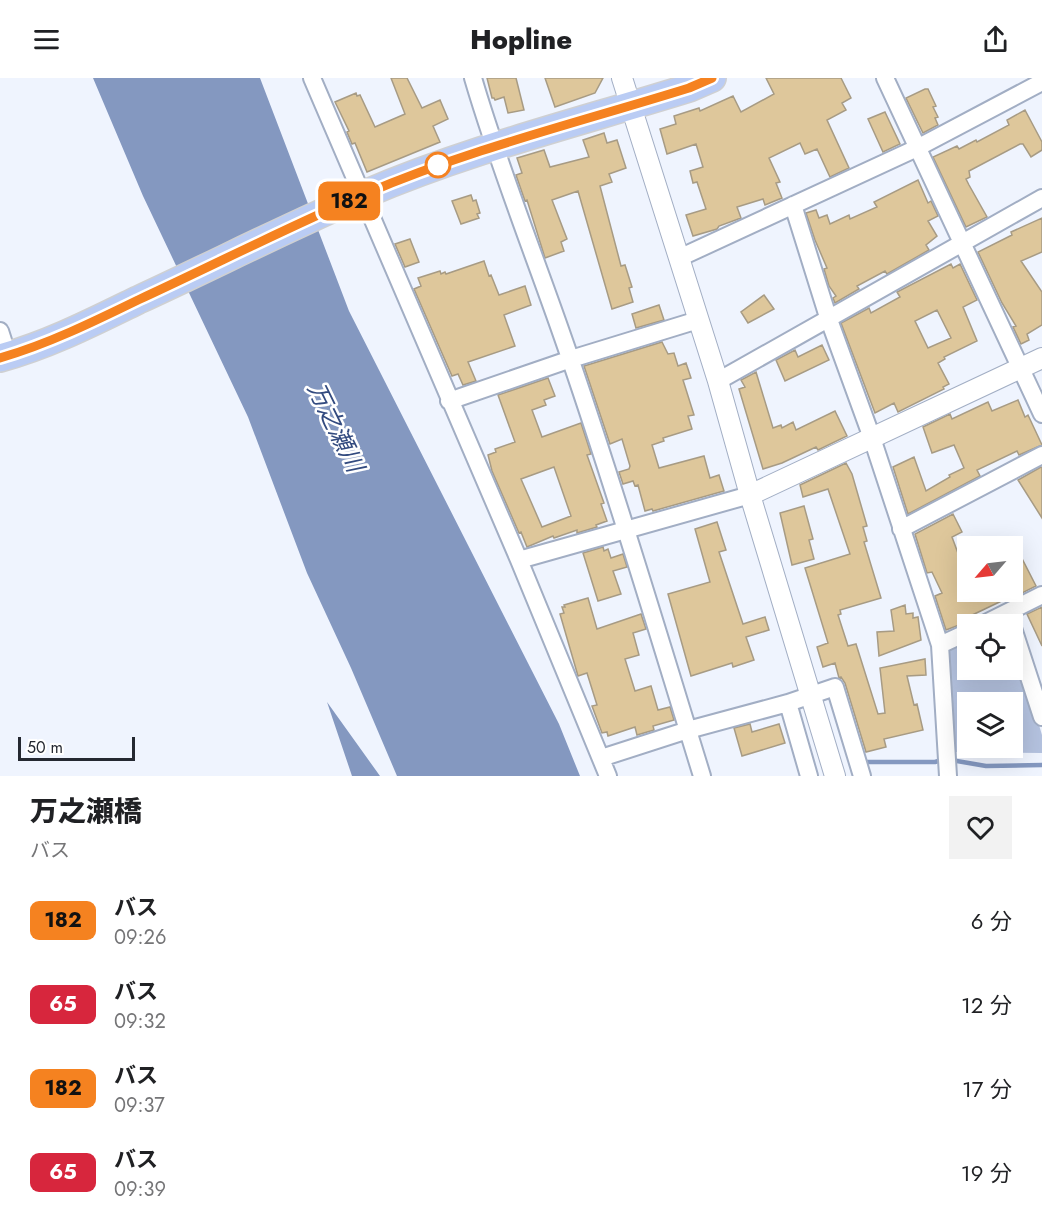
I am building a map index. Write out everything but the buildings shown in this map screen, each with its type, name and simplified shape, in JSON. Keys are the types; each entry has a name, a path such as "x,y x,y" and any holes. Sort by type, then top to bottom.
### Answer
{"highway":[{"path":"8,349 117,310 359,197 429,168 493,146 689,88 712,78"}],"street":[{"path":"312,78 359,197 519,560 608,776"},
{"path":"473,78 493,146 571,359 627,530 702,776"},
{"path":"622,78 718,381 832,767"},
{"path":"885,78 1042,414"},
{"path":"678,258 917,148 1042,82"},
{"path":"718,381 1042,198"},
{"path":"793,205 828,317 872,438 940,645 947,765"},
{"path":"449,401 571,359 698,320"},
{"path":"519,560 750,495 1042,358"},
{"path":"901,529 1042,455"},
{"path":"1018,614 1042,595"},
{"path":"940,645 957,637"},
{"path":"1023,658 1042,717"},
{"path":"601,758 835,687 862,776"},
{"path":"788,703 809,776"}],"shaded area":[{"path":"957,646 957,680 1023,680 1023,672 1042,735 1042,753 1023,753 1023,692 957,692 956,752 947,651"}],"water":[{"name":"万之瀬川","path":"93,78 260,78 349,311 559,724 580,776 397,776 307,573 248,417 143,196"},
{"path":"327,702 380,776 352,776"}],"waterway":[{"path":"867,762 935,762 945,759 986,766 1042,765"}],"bus line":[{"name":"182","path":"0,358 25,351 107,315 363,195 429,168 493,146 689,88 712,78"}]}
